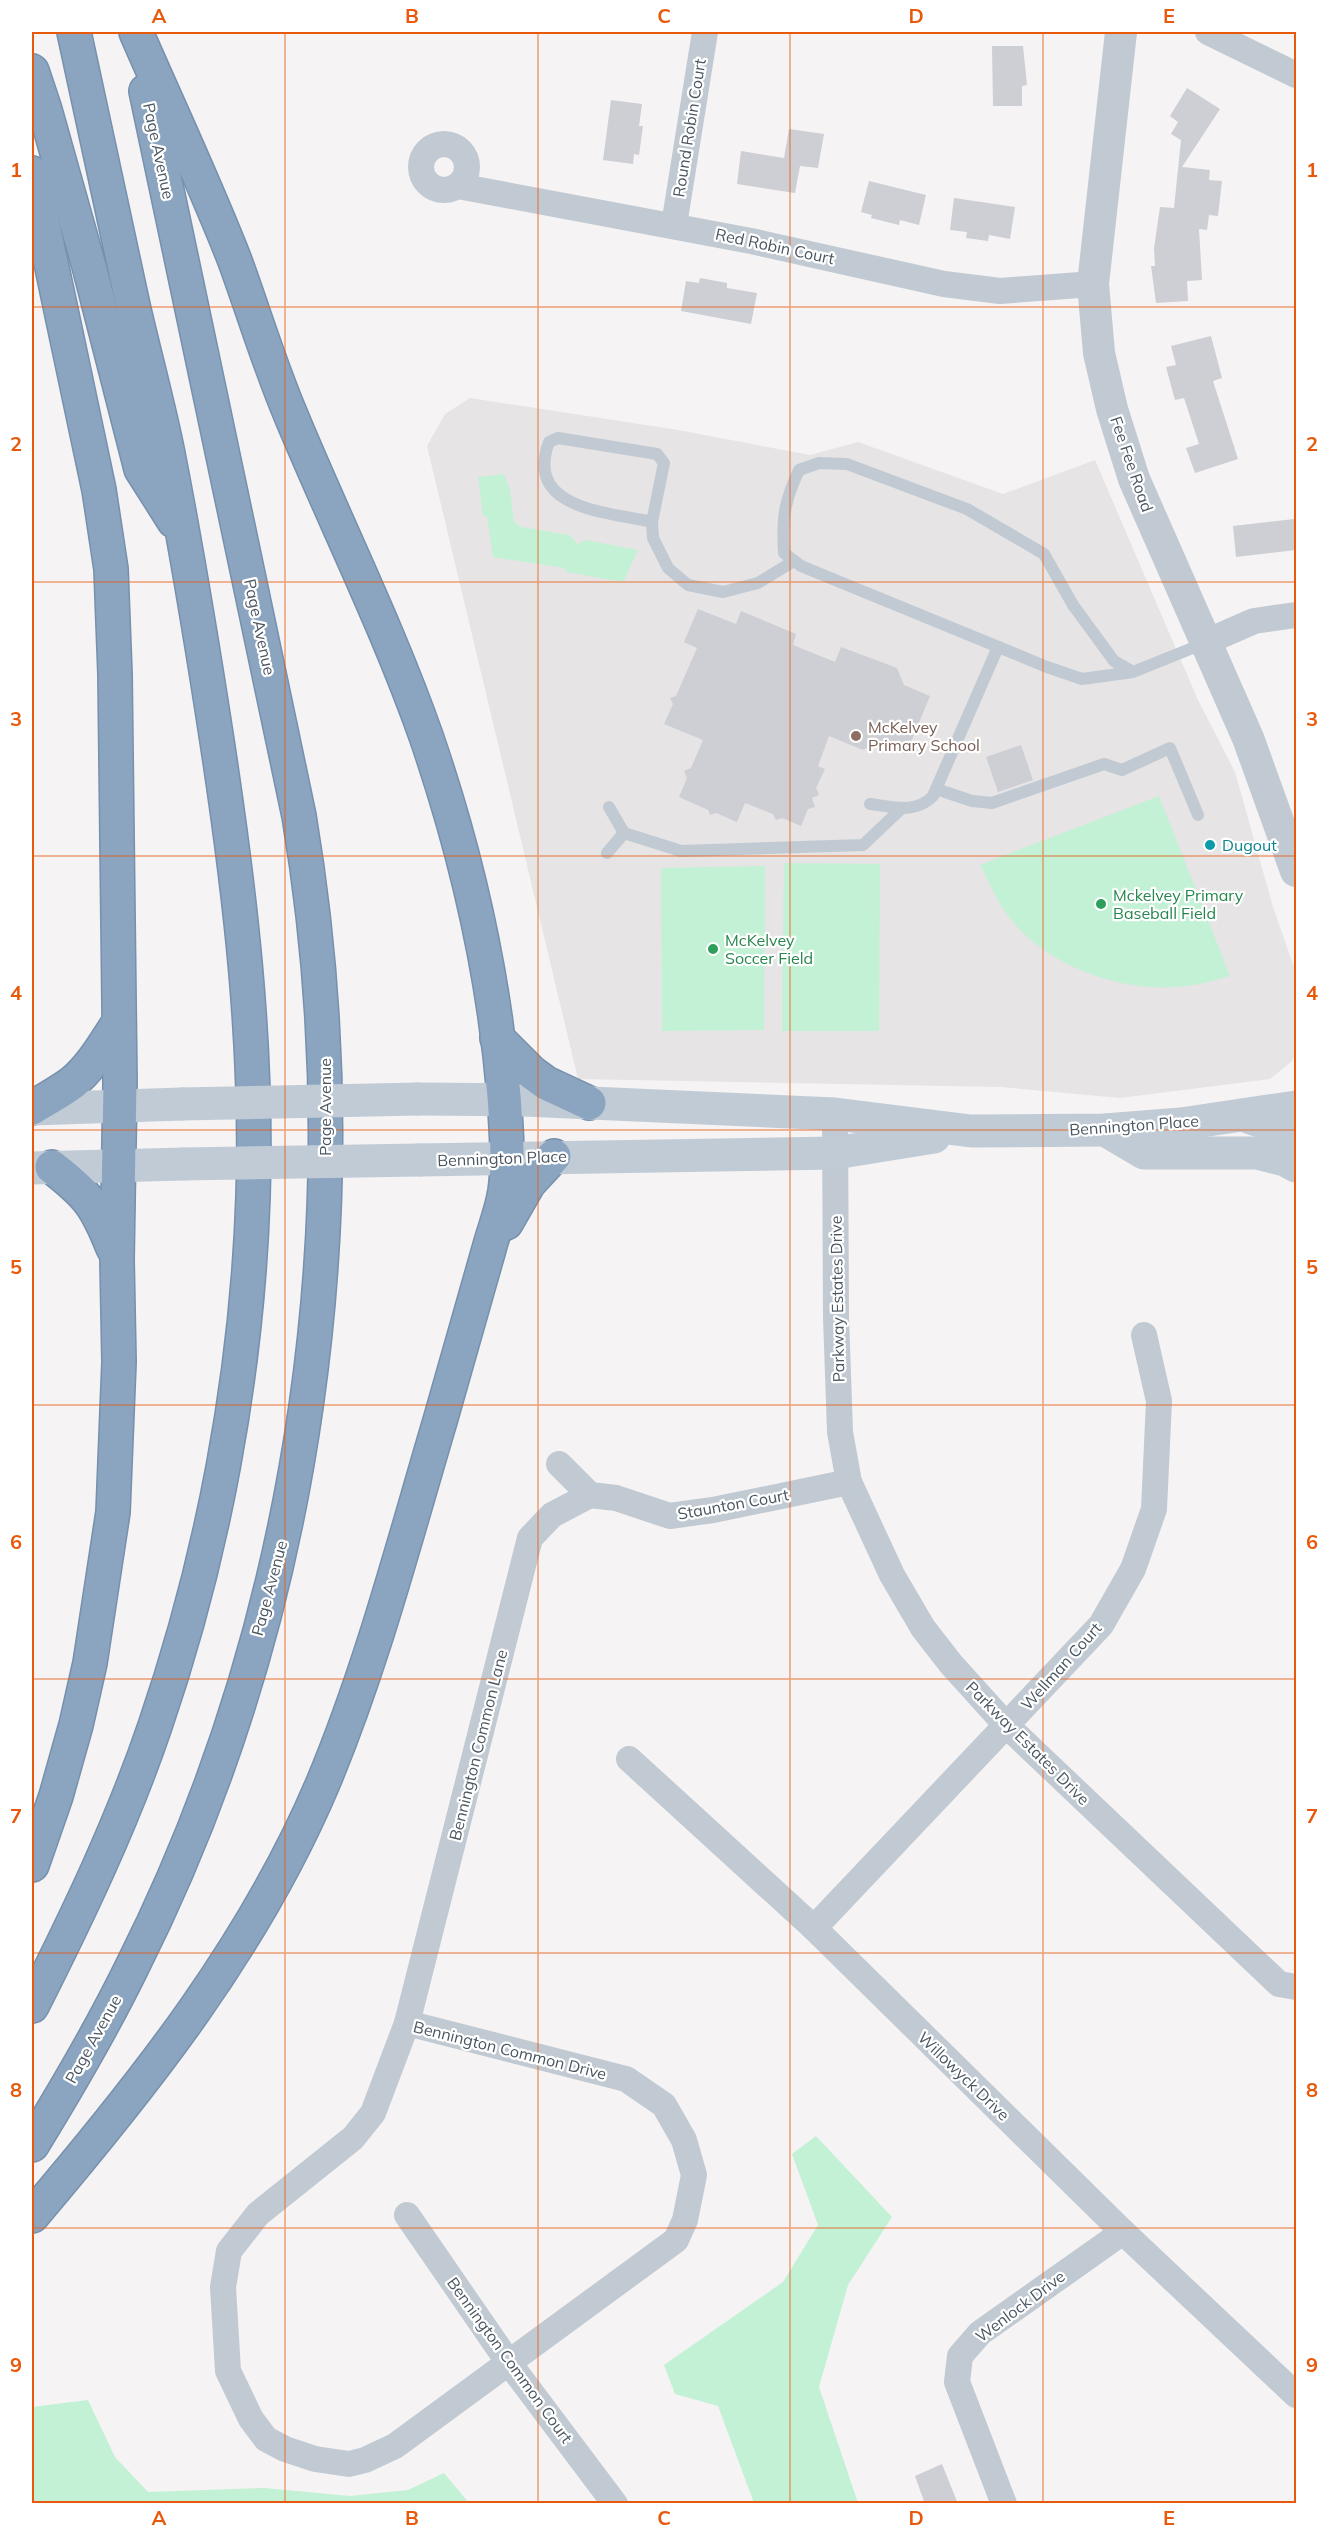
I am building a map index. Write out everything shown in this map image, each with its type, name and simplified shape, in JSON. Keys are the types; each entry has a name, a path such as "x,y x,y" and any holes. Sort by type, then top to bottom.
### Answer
{"highway":[{"path":"32,2006 70,1930 128,1799 155,1726 199,1578 230,1426 249,1274 253,1198 254,1102 247,963 229,822 183,535 165,442 74,32"},
{"path":"32,2216 101,2134 180,2032 235,1951 290,1853 313,1804 360,1686 408,1532 505,1191 504,1100 487,969 469,882 448,805 424,732 380,621 287,406 233,258 135,32"},
{"name":"Page Avenue","path":"32,2145 95,2038 133,1966 196,1821 224,1749 262,1619 287,1520 312,1365 325,1213 325,1058 312,892 299,816 135,32"},
{"path":"32,71 102,313 141,469 183,535"},
{"path":"32,173 99,490 111,568 115,675 120,1105 117,1439 113,1512 103,1588 76,1725 56,1796 32,1865"},
{"path":"32,1109 73,1082 95,1059 119,1022"},
{"path":"497,1038 531,1072 546,1083 589,1103"},
{"path":"488,1252 529,1184 554,1156"},
{"path":"42,1168 76,1186 93,1204 117,1259"}],"main road":[{"name":"Bennington Place","path":"32,1109 418,1099 504,1100 835,1113 971,1131 1105,1130 1293,1111"},
{"path":"1105,1130 1144,1153 1257,1153 1285,1160 1296,1166"},
{"name":"Bennington Place","path":"42,1168 554,1156 835,1153 971,1131"}],"street":[{"name":"Round Robin Court","path":"674,225 705,32"},
{"name":"Fee Fee Road","path":"1121,32 1097,227 1093,284 1099,353 1112,409 1134,479 1248,738 1296,871"},
{"path":"1208,32 1296,75"},
{"name":"Red Robin Court","path":"458,186 824,255 944,284 1000,291 1093,284"},
{"path":"1206,642 1254,621 1296,615"},
{"name":"Parkway Estates Drive","path":"835,1113 836,1317 840,1432 849,1482 892,1575 923,1628 951,1664 1007,1726 1279,1984 1296,1987"},
{"name":"Wellman Court","path":"814,1928 1101,1625 1133,1569 1154,1509 1156,1482 1159,1401 1144,1335"},
{"path":"559,1464 590,1495"},
{"name":"Staunton Court","path":"590,1495 616,1498 670,1516 714,1510 849,1482"},
{"name":"Bennington Common Lane","path":"407,2023 530,1538 552,1515 590,1495"},
{"name":"Willowyck Drive","path":"629,1759 814,1928 1123,2232 1296,2395"},
{"name":"Bennington Common Drive","path":"407,2023 626,2079 664,2105 684,2140 694,2175 686,2220 676,2240 509,2363 395,2446 365,2460 350,2464 315,2459 285,2449 266,2439 251,2419 228,2371 223,2287 229,2251 258,2214 353,2138 373,2113 407,2023"},
{"name":"Bennington Common Court","path":"407,2214 509,2363 615,2504"},
{"name":"Wenlock Drive","path":"1004,2504 957,2382 960,2356 980,2333 1123,2232"}],"lane":[{"path":"652,522 575,505 554,492 543,471 544,454 549,442 558,438 657,454 664,463 652,522 653,538 668,568 688,585 723,592 758,583 794,561"},
{"path":"1133,672 1114,661 1074,605 1044,554 967,509 847,464 819,463 799,470 786,498 782,526 784,553 801,566 1083,679 1133,672 1206,642"},
{"path":"870,804 902,808 925,805 936,789 998,646"},
{"path":"936,789 972,801 992,803 1104,764 1122,770 1170,748 1198,815"},
{"path":"609,807 624,833 681,851 863,844 902,808"},
{"path":"607,853 624,833"}],"shaded area":[{"name":"McKelvey Primary School","path":"470,398 678,430 810,455 858,442 1003,494 1095,460 1198,700 1235,772 1273,907 1296,973 1296,1052 1292,1061 1270,1079 1120,1098 1001,1087 578,1079 427,446 445,414"}],"green space":[{"path":"504,474 510,490 514,522 521,527 569,535 578,544 586,540 638,550 623,582 566,572 564,568 493,557 487,516 483,516 478,477"},
{"name":"Mckelvey Primary Baseball Field","path":"1159,796 1230,976 1190,986 1153,987 1107,979 1084,972 1042,949 1024,934 1001,905 980,865"},
{"name":"McKelvey Soccer Field","path":"784,863 880,864 879,1031 782,1031"},
{"name":"McKelvey Soccer Field","path":"765,866 764,1030 662,1031 661,868"},
{"path":"816,2136 892,2217 848,2285 819,2387 858,2503 754,2503 718,2406 675,2394 664,2365 783,2282 818,2225 792,2154"},
{"path":"88,2400 115,2457 148,2492 264,2488 350,2496 408,2490 444,2473 469,2503 32,2503 32,2407"}],"building":[{"path":"992,46 1023,46 1027,85 1022,86 1022,106 993,106"},
{"path":"1187,88 1220,109 1182,167 1210,170 1209,180 1222,181 1218,216 1209,215 1207,230 1199,229 1202,280 1187,281 1188,301 1156,303 1151,266 1155,266 1154,248 1160,207 1174,208 1181,140 1171,134 1178,122 1170,116"},
{"path":"611,100 642,104 639,126 643,126 639,155 634,154 633,164 603,160"},
{"path":"789,129 824,134 818,168 800,166 795,193 737,184 741,151 784,158"},
{"path":"869,181 926,195 919,225 900,220 899,225 871,218 872,215 861,212"},
{"path":"954,198 1015,207 1010,239 989,235 988,241 966,238 967,232 950,230"},
{"path":"700,278 727,283 727,288 757,293 751,324 681,311 686,281 699,283"},
{"path":"1211,336 1222,378 1213,381 1238,459 1195,473 1186,448 1199,444 1184,398 1175,400 1166,367 1176,365 1171,346"},
{"path":"1294,519 1296,550 1236,557 1233,526"},
{"name":"McKelvey Primary School","path":"698,609 736,624 741,611 796,634 793,645 835,662 841,647 897,668 904,685 930,696 906,754 877,743 863,750 829,736 818,766 825,769 816,788 819,795 812,798 815,807 808,809 801,826 782,818 776,820 773,814 745,803 737,822 716,813 710,815 708,810 679,797 687,778 684,771 691,768 703,740 664,724 673,704 670,698 676,696 697,648 684,642"},
{"path":"1021,745 1033,780 998,792 986,757"},
{"path":"942,2464 958,2504 925,2504 915,2476"}],"place":[{"name":"McKelvey Primary School","path":"856,736"},
{"name":"Dugout","path":"1210,845"},
{"name":"Mckelvey Primary Baseball Field","path":"1101,904"},
{"name":"McKelvey Soccer Field","path":"713,949"}]}
